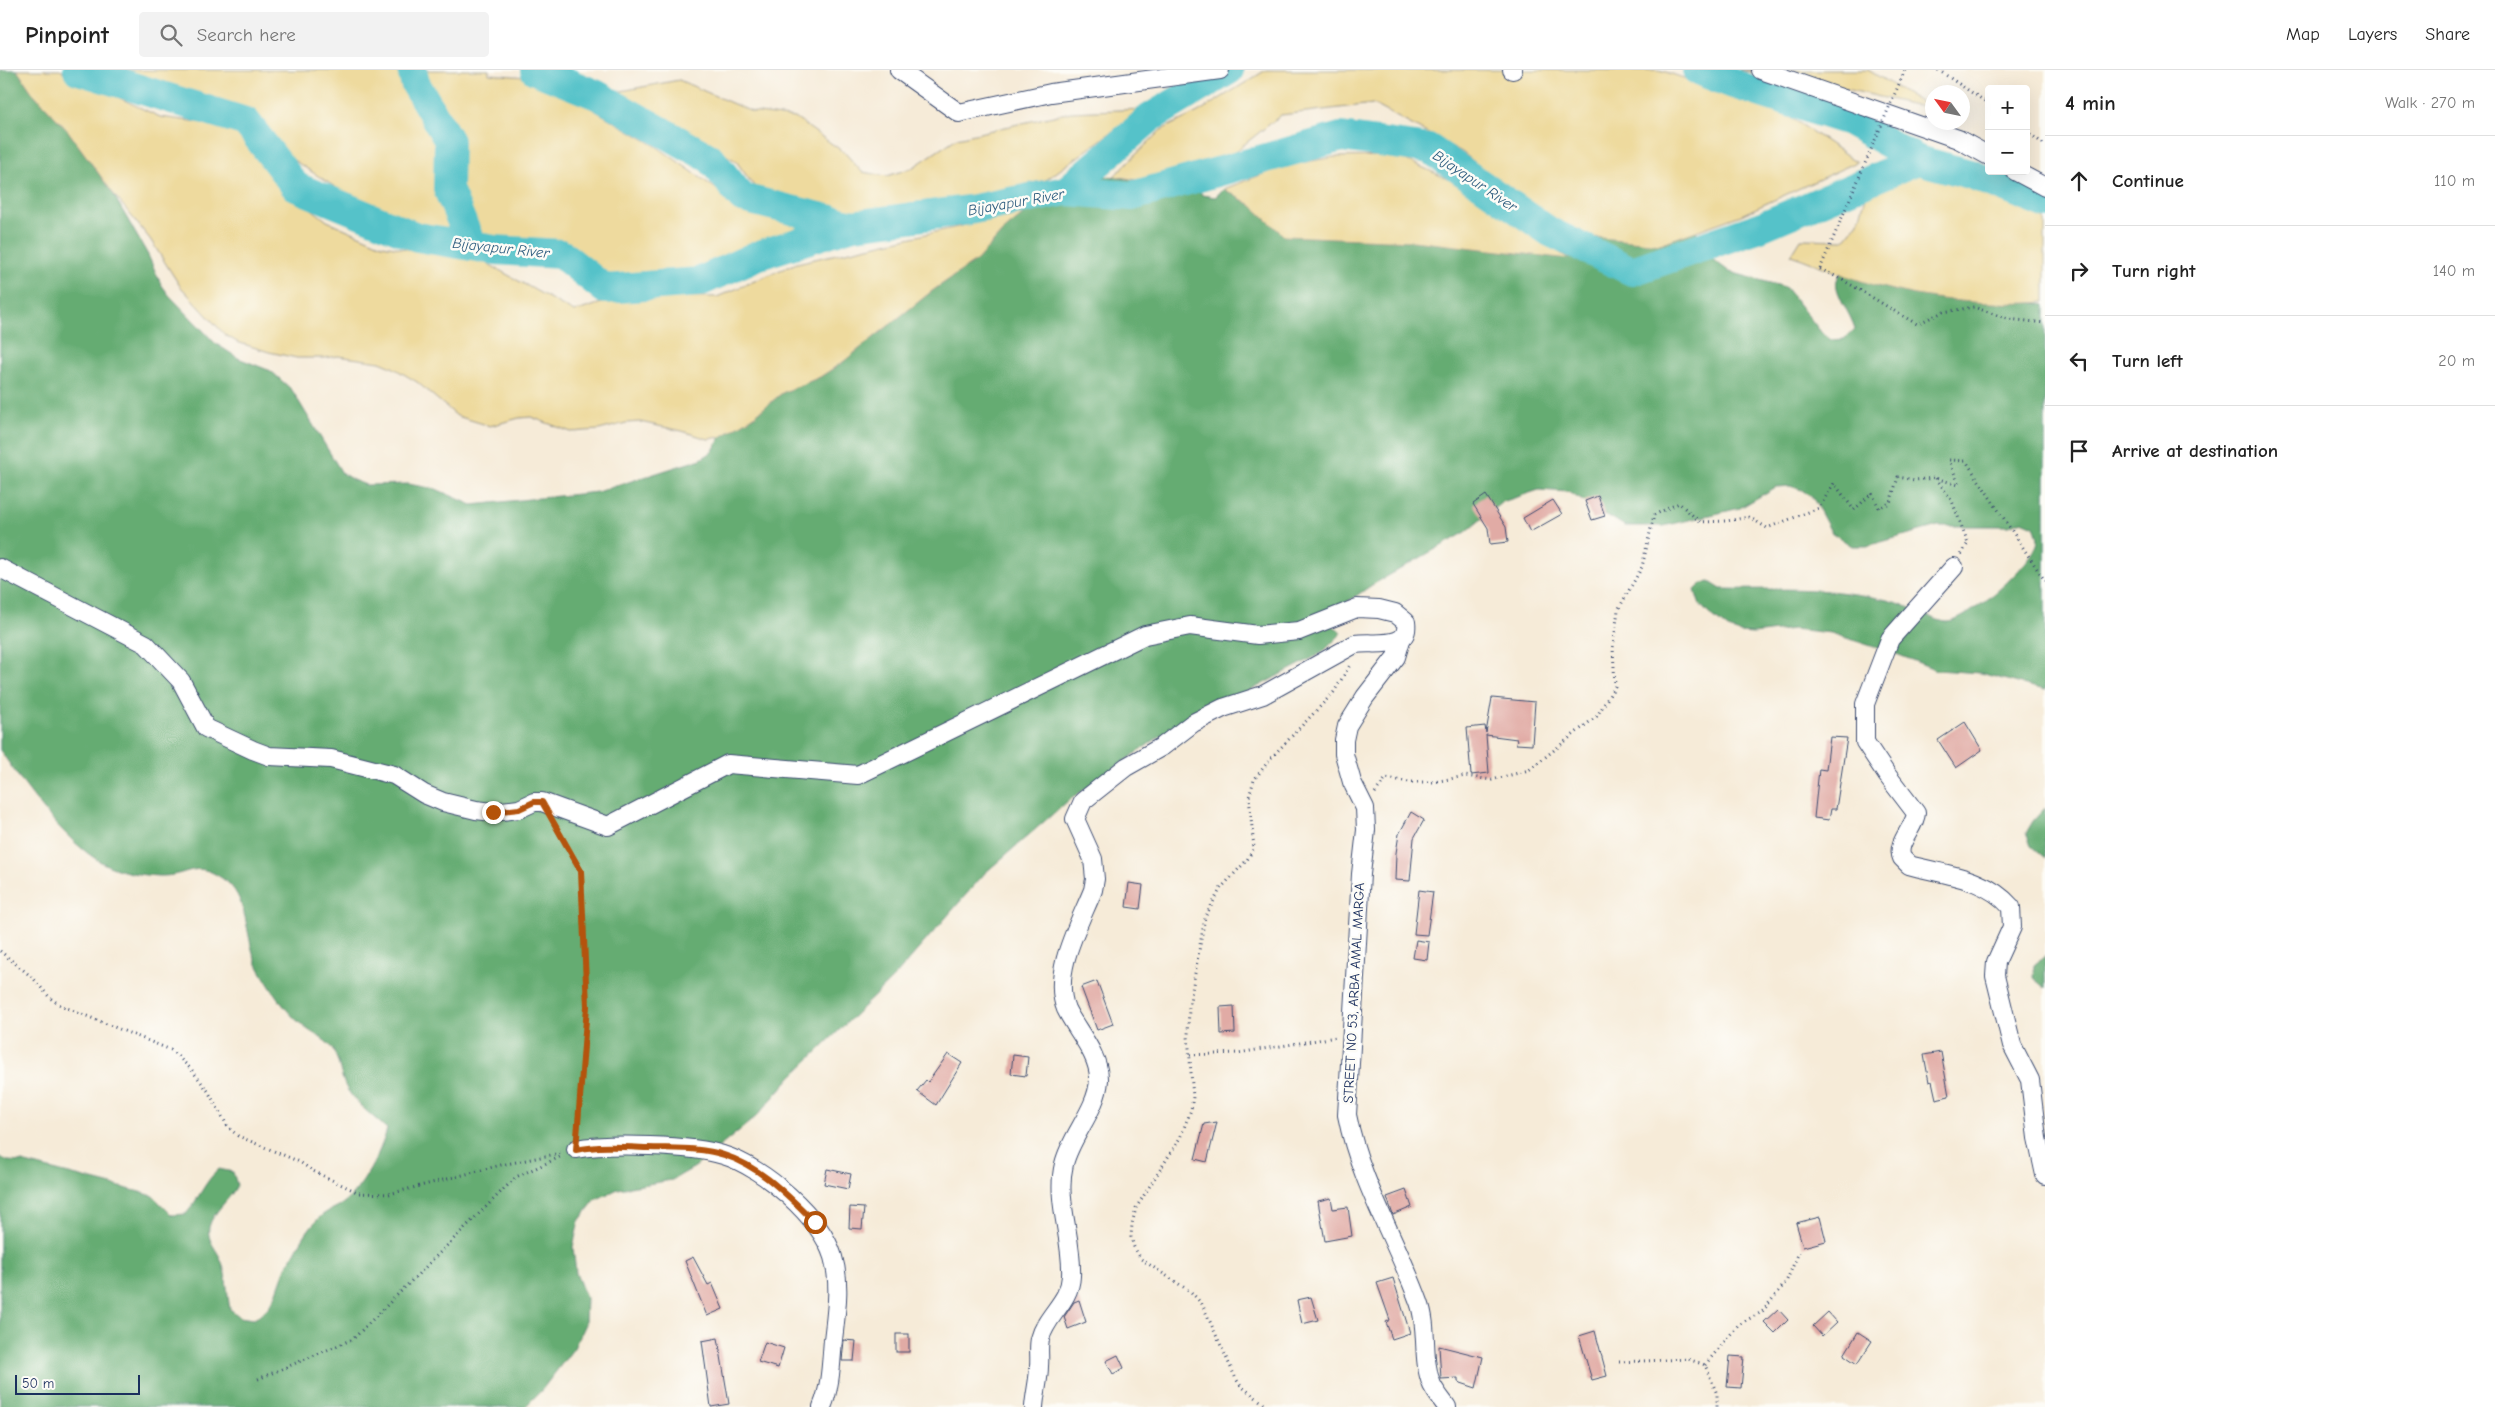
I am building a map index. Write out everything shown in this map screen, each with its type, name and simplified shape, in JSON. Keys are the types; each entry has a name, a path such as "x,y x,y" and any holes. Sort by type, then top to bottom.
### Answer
{"street":[{"path":"898,70 959,113 1051,93 1220,70"},
{"path":"1761,70 1958,139 1985,154"},
{"path":"2022,175 2045,187"},
{"path":"1954,567 1890,639 1865,704 1866,742 1886,775 1916,813 1913,824 1900,848 1902,858 1909,865 1971,880 1998,895 2011,907 2012,927 1996,962 1995,976 2012,1044 2030,1080 2037,1138 2045,1175"},
{"path":"0,568 146,644 181,681 206,728 253,750 269,756 331,759 394,775 424,794 443,802 476,810 493,812 519,809 534,802 542,802 608,826 728,764 858,775 1144,635 1190,626 1258,635 1299,631 1357,608 1367,608 1395,614 1406,622 1407,629 1401,640 1395,643 1370,641 1353,645 1263,695 1223,708 1193,722 1163,746 1126,767 1110,779 1083,801 1077,813 1076,826 1093,859 1095,878 1093,890 1065,964 1063,992 1066,1007 1092,1056 1099,1078 1093,1102 1064,1162 1061,1192 1071,1278 1066,1299 1045,1328 1040,1339 1034,1407"},
{"name":"STREET NO 53, ARBA AMAL MARGA","path":"1401,640 1396,657 1365,697 1347,726 1343,747 1352,782 1365,808 1366,830 1361,874 1347,1100 1351,1137 1374,1201 1420,1304 1425,1326 1427,1365 1432,1385 1447,1407"},
{"path":"576,1150 625,1147 699,1150 724,1155 752,1168 783,1192 815,1222 823,1233 834,1259 838,1292 829,1379 822,1407"}],"path":[{"path":"1904,70 1820,270 1846,281 1917,324 1943,312 1974,307 2008,320 2045,323"},
{"path":"1938,70 1985,101"},
{"path":"2030,134 2045,145"},
{"path":"1365,808 1386,778 1410,782 1434,782 1465,776 1492,780 1529,770 1597,716 1615,686 1613,648 1618,610 1642,567 1654,515 1679,502 1700,522 1727,521 1749,517 1767,528 1819,508 1834,482 1854,510 1872,493 1879,508 1890,504 1898,477 1915,480 1935,478 1958,484 1949,460 1966,461 2045,581"},
{"path":"1935,478 1952,501 1968,543 1954,567"},
{"path":"1268,1407 1245,1389 1236,1379 1202,1304 1191,1292 1141,1259 1131,1237 1136,1208 1180,1138 1191,1110 1193,1096 1188,1036 1189,1007 1205,918 1221,888 1248,860 1254,848 1249,798 1254,780 1270,759 1334,692 1349,670 1353,645"},
{"path":"542,802 581,871 587,1006 576,1150"},
{"path":"0,951 33,978 50,998 62,1006 171,1050 208,1091 228,1127 238,1136 300,1162 311,1170 359,1193 389,1194 501,1165 576,1150"},
{"path":"1190,1055 1238,1053 1352,1034"},
{"path":"258,1379 353,1339 516,1177 576,1150"},
{"path":"1705,1365 1739,1324 1762,1312 1786,1282 1799,1252"},
{"path":"1619,1362 1688,1359 1705,1365 1717,1394 1718,1407"}],"green space":[{"path":"0,70 17,70 32,92 68,131 112,192 148,255 161,284 169,295 215,343 238,358 271,371 292,390 342,473 366,485 408,484 436,489 472,505 597,492 701,459 712,452 721,437 753,417 782,393 820,377 843,362 932,291 977,260 1003,231 1056,188 1092,175 1143,181 1187,173 1196,183 1202,195 1215,197 1224,189 1251,205 1486,221 1518,218 1696,231 1708,256 1730,272 1785,287 1821,332 1831,340 1844,339 1855,329 1836,285 1838,277 1846,267 2045,305 2045,690 1980,673 1937,670 1899,655 1831,633 1793,629 1753,634 1740,633 1728,629 1708,613 1699,603 1695,590 1702,583 1710,582 1721,589 1831,591 1879,598 1898,603 1937,620 1947,622 1970,612 1984,602 2013,576 2034,551 2038,541 2037,533 2034,526 2022,521 2009,526 1938,526 1867,546 1852,546 1831,532 1813,498 1802,490 1790,486 1776,487 1740,508 1664,526 1625,526 1568,492 1539,490 1502,502 1466,532 1372,585 1324,618 1342,633 1322,653 1234,699 1203,706 1068,801 985,873 895,976 791,1077 757,1116 695,1167 672,1180 618,1189 595,1200 579,1221 573,1247 576,1273 586,1298 585,1324 574,1348 541,1391 525,1407 0,1407 0,1157 8,1161 22,1162 153,1196 172,1215 186,1214 209,1179 219,1169 233,1172 237,1185 211,1221 209,1237 224,1267 230,1309 240,1317 254,1319 263,1313 274,1299 286,1268 311,1227 322,1216 342,1204 357,1190 370,1170 387,1129 351,1095 330,1046 295,1018 273,992 255,960 240,900 227,882 216,875 200,869 170,876 152,876 122,871 101,862 87,853 59,827 33,796 0,750"},
{"path":"2045,808 2045,858 2031,846 2026,833 2033,821"},
{"path":"2045,956 2045,988 2033,978 2034,965"}],"sand":[{"path":"17,70 60,70 160,117 236,127 273,179 327,221 382,245 483,261 574,312 623,296 717,297 797,263 993,219 1056,188 1003,231 977,260 932,291 843,362 820,377 782,393 753,417 721,437 708,439 640,422 626,423 599,430 571,432 531,417 519,418 490,426 457,416 417,382 380,362 338,356 297,358 237,342 225,335 180,286 150,239 112,192 68,131 32,92"},
{"path":"121,70 399,70 439,148 436,178 451,233 369,209 292,159 250,115"},
{"path":"419,70 489,70 489,74 525,77 570,96 656,146 729,198 768,216 811,228 675,281 604,274 558,246 476,239 458,181 456,131 419,81"},
{"path":"1266,70 1660,70 1781,111 1857,162 1741,215 1660,244 1563,234 1462,152 1373,104 1281,115 1231,155 1142,181 1114,176 1161,130 1198,112"},
{"path":"1739,70 1868,70 1925,105 1925,107 1816,82"},
{"path":"679,80 752,112 795,118 845,153 862,172 887,176 912,168 957,138 1071,112 1143,109 1046,180 921,207 854,218 756,189 736,161 616,92"},
{"path":"1397,156 1459,184 1569,259 1413,241 1284,236 1251,205 1224,189 1284,166 1334,157"},
{"path":"1940,169 1985,170 1985,175 2013,175 2045,202 2045,302 1985,303 1923,296 1873,285 1791,255 1801,239 1844,240 1858,222 1869,188"}],"building":[{"path":"1486,495 1506,527 1508,542 1490,544 1488,528 1473,504"},
{"path":"1598,496 1605,516 1592,520 1585,501"},
{"path":"1553,500 1562,514 1530,532 1523,518"},
{"path":"1492,698 1535,702 1532,745 1516,744 1517,739 1486,735 1489,773 1471,775 1467,728 1485,726 1486,733"},
{"path":"1965,722 1982,750 1956,768 1938,740"},
{"path":"1830,737 1847,738 1836,809 1831,809 1829,820 1814,818 1819,769 1826,770"},
{"path":"1411,812 1424,820 1414,838 1410,881 1395,880 1399,834"},
{"path":"1129,883 1143,885 1140,909 1126,907"},
{"path":"1419,890 1433,892 1427,935 1414,934"},
{"path":"1416,940 1429,942 1427,960 1413,958"},
{"path":"1097,981 1113,1024 1097,1030 1081,987"},
{"path":"1234,1006 1235,1033 1221,1034 1220,1007"},
{"path":"1941,1052 1949,1096 1936,1099 1932,1081 1929,1082 1924,1055"},
{"path":"948,1054 962,1063 936,1105 917,1091 926,1080 928,1082"},
{"path":"1013,1055 1028,1057 1026,1076 1011,1074"},
{"path":"1217,1122 1207,1162 1195,1159 1204,1124"},
{"path":"827,1169 851,1174 848,1189 824,1184"},
{"path":"1406,1190 1412,1207 1393,1215 1387,1197"},
{"path":"1331,1198 1333,1209 1348,1207 1352,1236 1325,1241 1318,1201"},
{"path":"850,1207 864,1208 862,1229 849,1228"},
{"path":"1820,1217 1826,1241 1803,1247 1796,1223"},
{"path":"693,1257 708,1285 712,1283 723,1309 707,1316 685,1261"},
{"path":"1393,1278 1410,1333 1392,1339 1386,1322 1390,1320 1377,1283"},
{"path":"1311,1297 1318,1320 1302,1324 1297,1300"},
{"path":"1079,1300 1086,1322 1068,1329 1064,1317 1074,1302"},
{"path":"1778,1309 1788,1320 1775,1333 1764,1322"},
{"path":"1828,1312 1837,1322 1822,1336 1813,1326"},
{"path":"1595,1331 1607,1376 1592,1380 1579,1336"},
{"path":"1858,1332 1872,1341 1857,1364 1844,1355"},
{"path":"896,1334 909,1334 909,1352 896,1352"},
{"path":"718,1338 729,1404 711,1407 702,1341"},
{"path":"844,1340 856,1341 854,1361 842,1361"},
{"path":"765,1342 784,1348 778,1368 758,1362"},
{"path":"1439,1346 1483,1357 1476,1388 1458,1382 1458,1378 1441,1379"},
{"path":"1118,1355 1124,1368 1113,1374 1106,1361"},
{"path":"1730,1356 1744,1357 1741,1388 1727,1387"}],"waterway":[{"name":"Bijayapur River","path":"78,70 246,122 296,187 417,237 495,250 561,254 605,289 699,282 756,256 853,225 969,210 1066,191 1132,196 1341,137 1430,149 1550,232 1632,271 1760,227 1918,160 1973,175 2045,204"},
{"path":"412,70 415,83 449,141 448,189 472,246"},
{"path":"535,70 597,95 711,159 742,198 853,225"},
{"path":"1066,191 1150,118 1229,70"},
{"path":"1697,70 1733,84 1849,121 1918,160"}],"route":[{"path":"493,812 519,809 534,802 542,802 581,871 587,1006 576,1150 616,1147 699,1150 724,1155 752,1168 783,1192 815,1222"}]}
